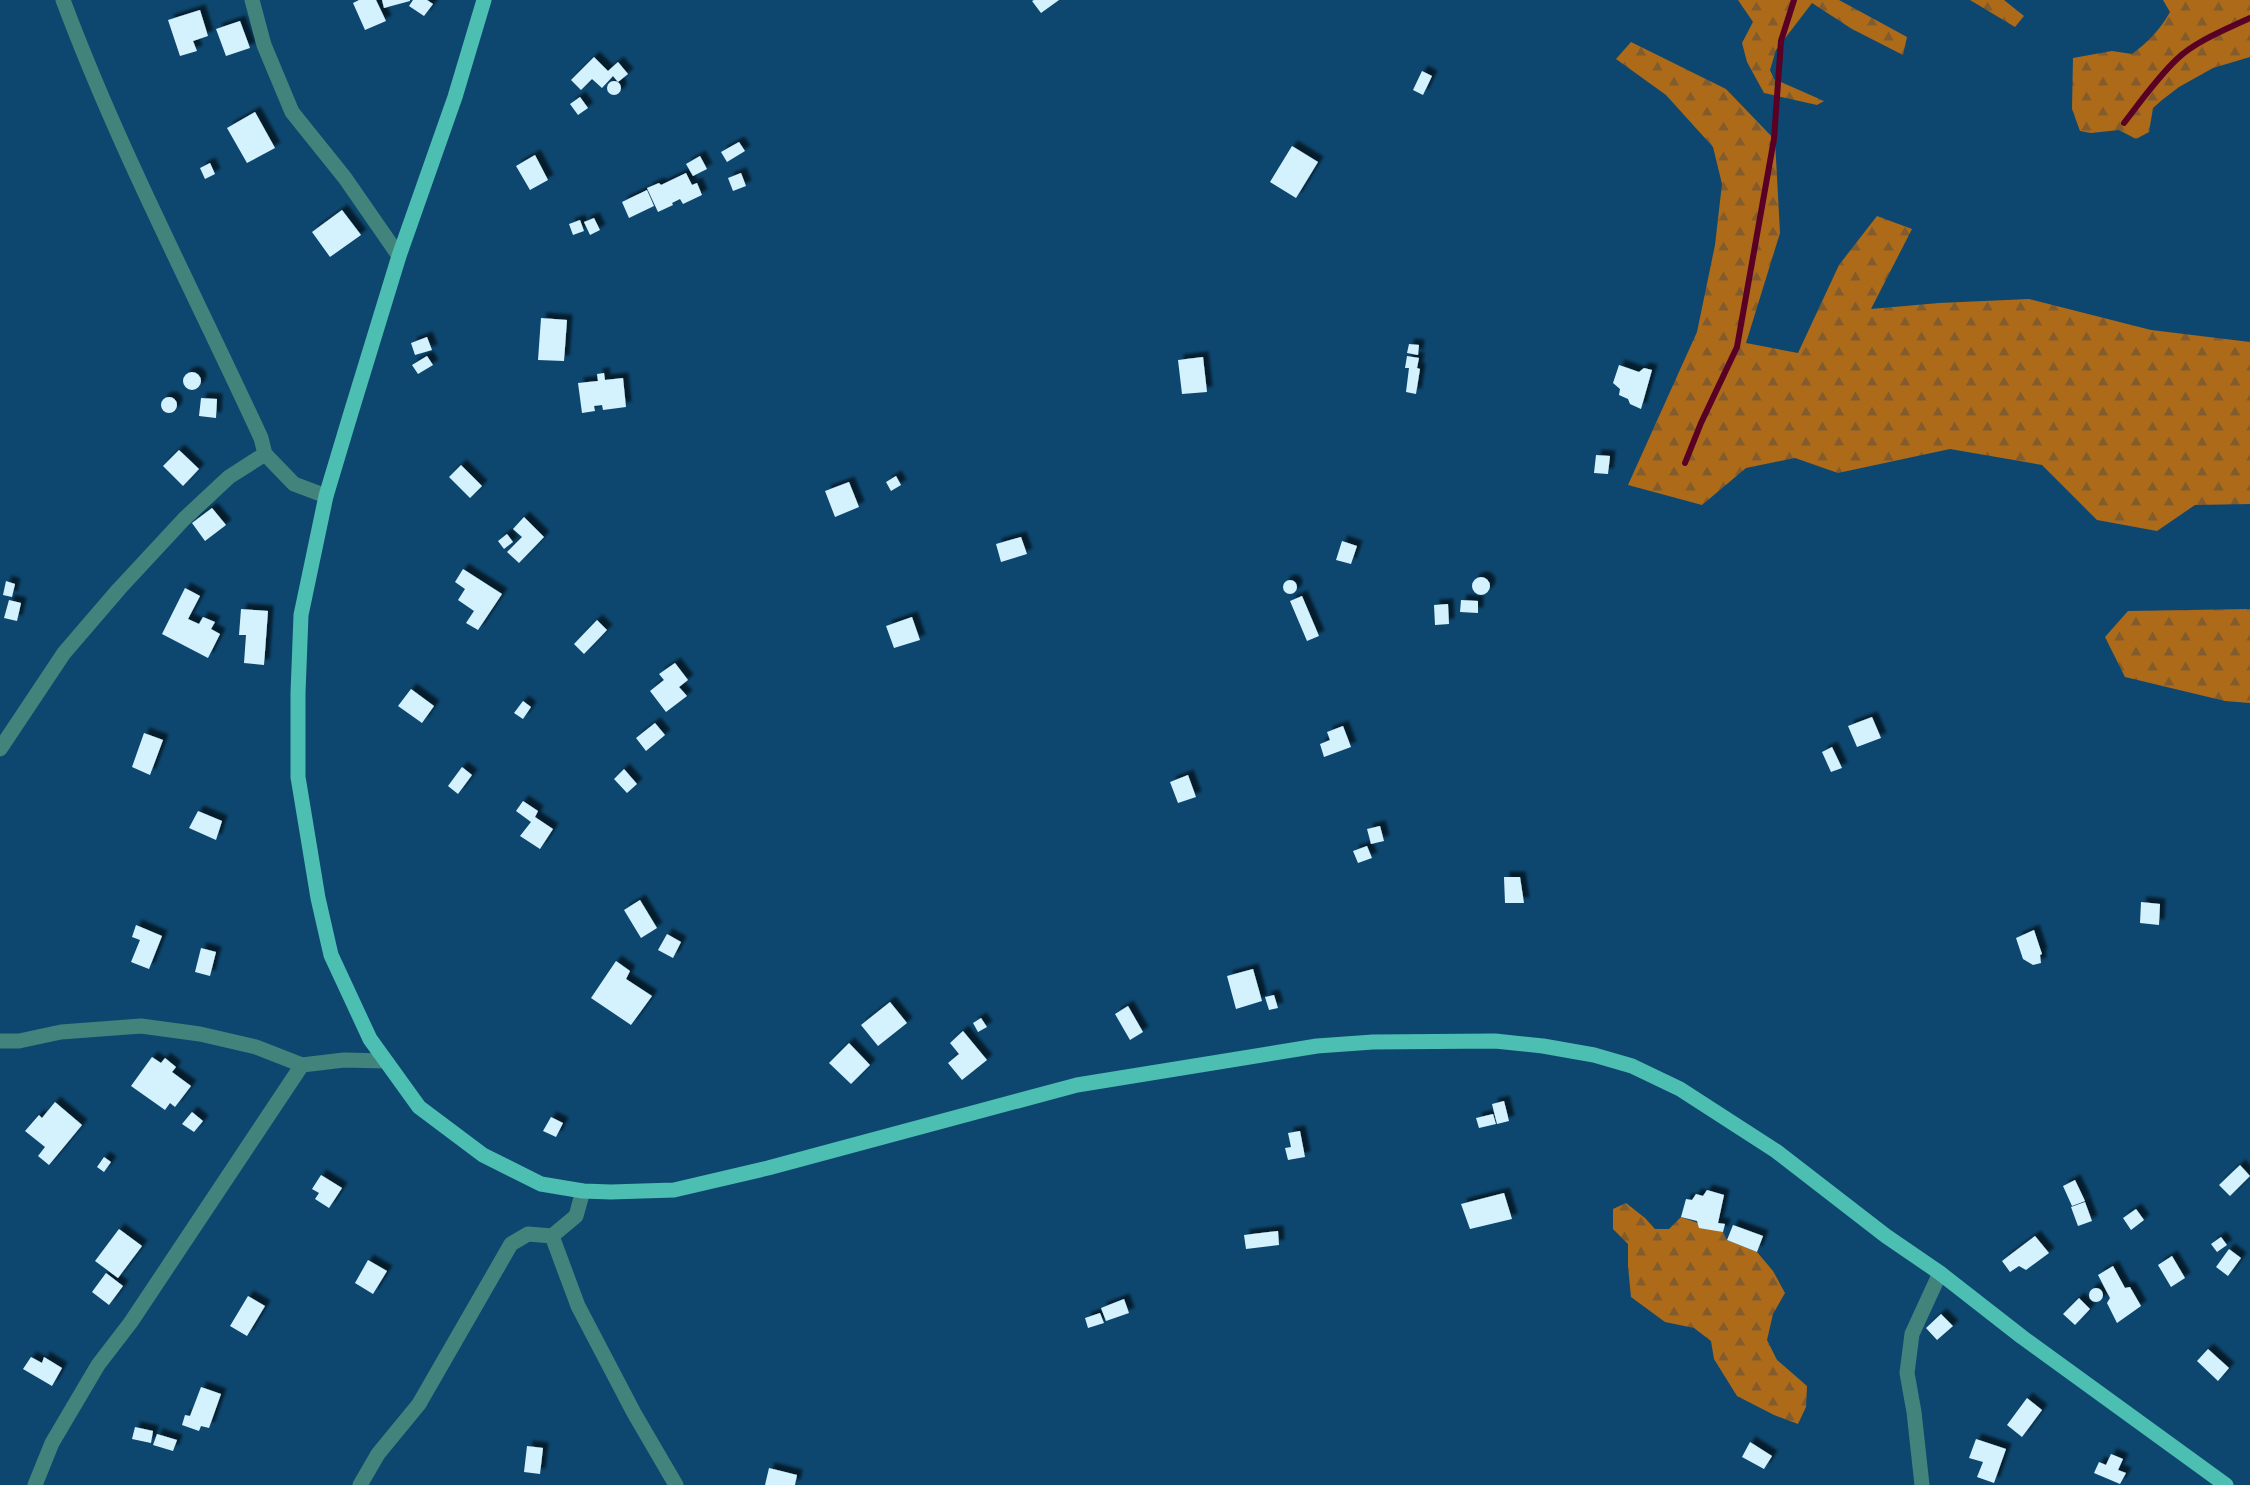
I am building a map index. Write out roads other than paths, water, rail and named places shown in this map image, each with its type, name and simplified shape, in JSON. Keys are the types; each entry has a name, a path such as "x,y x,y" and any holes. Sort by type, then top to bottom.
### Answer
{"main road":[{"path":"484,0 455,97 399,256 326,496 300,615 298,777 318,898 331,955 370,1040 419,1107 483,1155 541,1184 583,1191 674,1190 800,1160 1060,1089 1172,1068 1317,1046 1373,1042 1495,1041 1594,1055 1632,1066 1680,1089 1776,1151 1886,1236 1940,1272 2022,1337 2226,1485"}],"street":[{"path":"63,0 85,59 261,438 265,454 294,484 326,496"},
{"path":"252,0 264,45 292,112 345,178 399,256"},
{"path":"0,749 64,653 119,589 184,519 229,477 265,454"},
{"path":"0,1041 19,1041 61,1032 141,1026 200,1034 256,1047 302,1065 344,1060 385,1061"},
{"path":"36,1485 52,1443 98,1365 137,1313 302,1065"},
{"path":"360,1485 378,1454 419,1404 511,1244 528,1234 552,1236 576,1216 583,1191"},
{"path":"552,1236 578,1306 634,1413 676,1485"},
{"path":"1922,1485 1907,1373 1912,1334 1940,1272"}],"waterway":[{"path":"1685,463 1737,347 1774,139 1781,41 1794,0"},
{"path":"2124,123 2177,59 2212,36 2250,18"}]}
